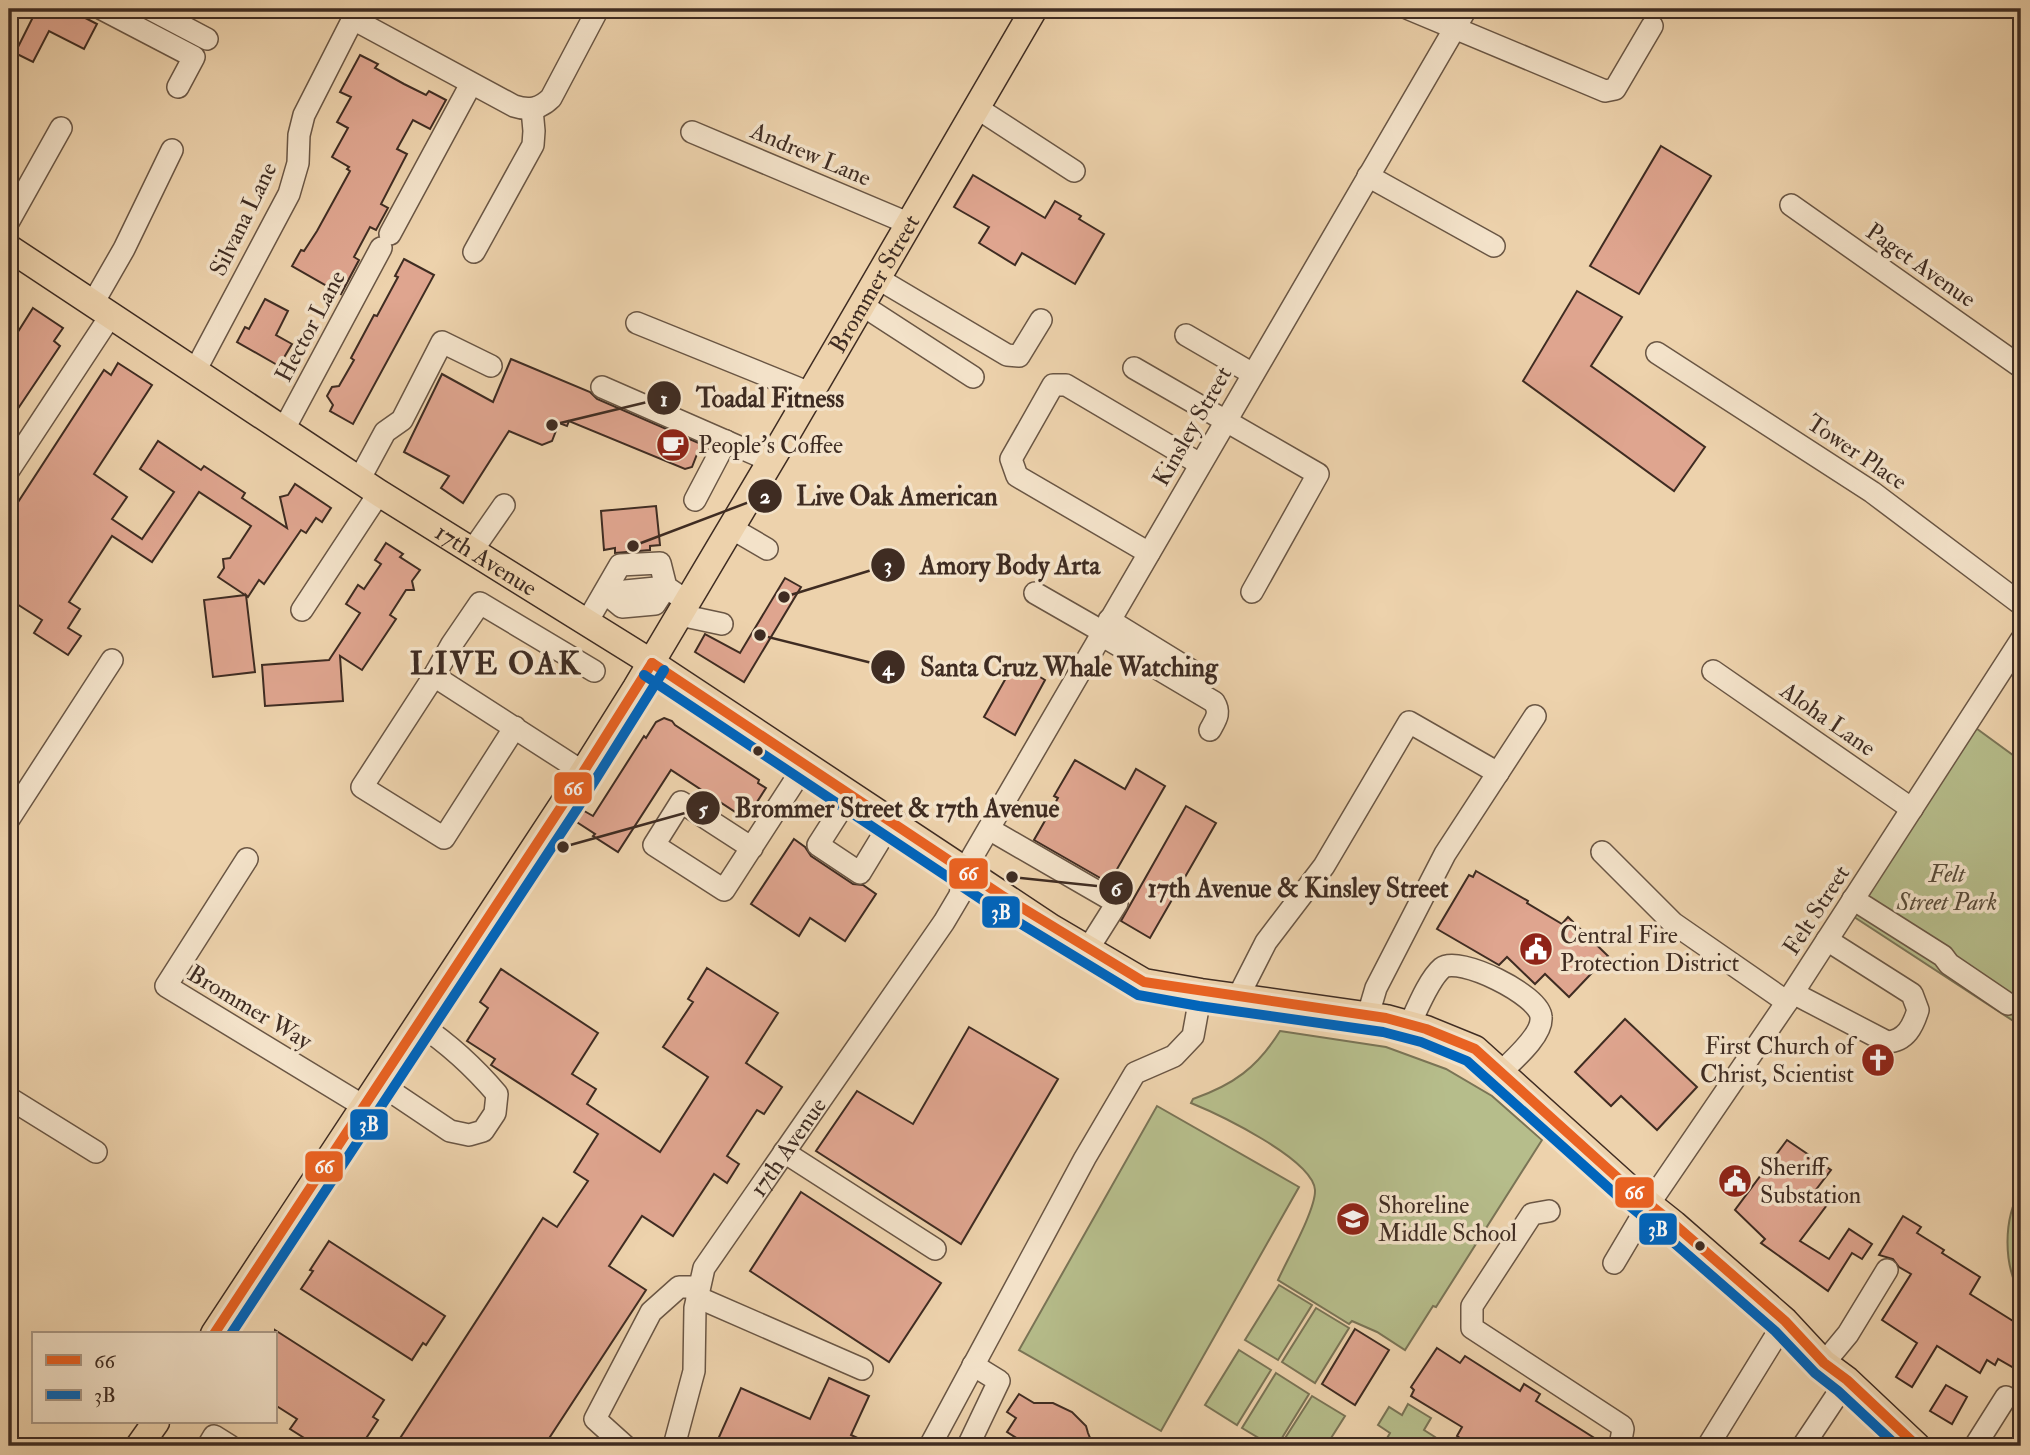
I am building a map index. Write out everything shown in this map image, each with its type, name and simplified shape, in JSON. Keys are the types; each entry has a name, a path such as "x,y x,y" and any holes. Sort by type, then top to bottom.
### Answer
{"main road":[{"name":"Brommer Street","path":"215,1332 365,1107 652,663 1034,9"},
{"name":"17th Avenue","path":"9,248 370,486 652,663 964,871 1144,982 1368,1015 1410,1024 1475,1049 1785,1321 1824,1363 1847,1380 1917,1446"},
{"path":"139,1446 155,1424"}],"street":[{"path":"102,9 194,57 178,87"},
{"path":"150,9 206,39"},
{"path":"356,14 471,84 514,106 532,109 551,97 598,9"},
{"path":"1409,9 1461,18 1605,91 1615,89 1652,26"},
{"name":"Silvana Lane","path":"195,371 289,194 299,163 299,135 304,114 356,14"},
{"name":"Kinsley Street","path":"964,871 1461,18"},
{"name":"Hector Lane","path":"284,429 471,84"},
{"path":"977,108 1074,171"},
{"path":"474,252 533,145 532,109"},
{"path":"9,221 61,128"},
{"name":"Andrew Lane","path":"692,132 909,223"},
{"path":"9,470 102,309 124,249 172,150"},
{"path":"1368,176 1494,246"},
{"name":"Paget Avenue","path":"1791,205 2021,368"},
{"path":"877,278 1007,355 1020,356 1041,320"},
{"path":"862,305 973,377"},
{"path":"638,323 810,393"},
{"path":"1186,335 1253,374"},
{"path":"302,610 370,486 385,432 402,420 442,342 491,366"},
{"name":"Tower Place","path":"1657,353 1872,492 2021,604"},
{"path":"1134,368 1318,474 1252,592"},
{"path":"1149,553 1017,476 1011,459 1053,385 1066,385 1200,464"},
{"path":"602,387 771,461"},
{"path":"695,499 726,441"},
{"path":"472,551 504,505"},
{"path":"731,528 767,549"},
{"path":"587,622 620,565 660,563 666,587 684,609 722,624"},
{"path":"605,593 622,607 655,604 666,587"},
{"path":"1035,593 1205,679"},
{"path":"515,727 444,838 362,787 480,603 594,671"},
{"path":"1104,629 1214,702 1219,709 1210,730"},
{"name":"Felt Street","path":"1614,1262 1649,1204 1790,998 2021,640"},
{"path":"9,820 113,660"},
{"name":"Aloha Lane","path":"1713,671 1912,809"},
{"path":"434,676 583,772"},
{"path":"1368,1015 1376,988 1445,854 1535,716"},
{"path":"1238,997 1266,942 1324,866 1409,722 1498,773"},
{"path":"752,848 681,802 654,845 724,890 752,848 805,765"},
{"path":"850,795 818,845 860,873 891,822"},
{"path":"989,829 1116,903 1088,949"},
{"path":"1602,852 1673,923 1790,998 1887,1042 1901,1039 1907,1034 1918,1010 1912,994 1827,940"},
{"name":"Brommer Way","path":"247,859 166,986 365,1107"},
{"name":"17th Avenue","path":"674,1446 694,1371 695,1308 704,1268 944,922 960,895 964,871"},
{"path":"1853,900 1943,956 1949,964 2008,1004"},
{"path":"1410,1024 1431,984 1443,968 1450,965 1492,977 1522,993 1538,1007 1542,1016 1541,1024 1528,1045 1501,1072"},
{"path":"930,1446 1085,1158 1135,1073 1174,1056 1193,1036 1201,992"},
{"path":"380,1084 450,1131 469,1135 483,1131 495,1113 497,1094 480,1074 445,1041 419,1024"},
{"path":"9,1098 96,1152"},
{"path":"784,1152 935,1249"},
{"path":"1549,1211 1532,1214 1472,1306 1472,1328 1621,1436"},
{"path":"1824,1363 1848,1334 1887,1270"},
{"path":"625,1446 595,1419 651,1312 679,1287 698,1292 862,1369"},
{"path":"1708,1446 1785,1321"},
{"path":"968,1446 999,1381 973,1365"},
{"path":"1803,1446 1847,1380"},
{"path":"1975,1446 2006,1397"},
{"path":"208,1446 214,1436 230,1446"}],"green space":[{"name":"Felt Street Park","path":"1969,723 2021,761 2021,1026 1845,911"},
{"path":"1280,1031 1386,1047 1446,1069 1492,1096 1542,1140 1436,1307 1433,1306 1405,1350 1377,1332 1352,1321 1349,1324 1278,1280 1311,1209 1315,1190 1310,1178 1299,1165 1262,1139 1191,1103 1193,1099 1220,1088 1243,1074"},
{"path":"1157,1106 1299,1187 1161,1431 1019,1350"},
{"path":"2021,1189 2021,1295 2008,1256 2008,1228"},
{"path":"1279,1285 1312,1305 1278,1360 1245,1340"},
{"path":"1316,1308 1349,1328 1315,1383 1282,1362"},
{"path":"1239,1350 1271,1370 1237,1425 1205,1405"},
{"path":"1276,1373 1309,1394 1277,1446 1272,1446 1242,1428"},
{"path":"1312,1396 1345,1416 1326,1446 1280,1446"},
{"path":"1408,1404 1431,1418 1424,1430 1435,1437 1429,1446 1383,1445 1390,1433 1378,1425 1389,1407 1402,1415"}],"building":[{"path":"37,9 68,9 97,24 84,49 49,31 33,62 15,53"},
{"path":"360,55 378,64 375,68 404,84 426,95 429,91 446,100 430,129 413,120 397,149 407,154 381,204 388,208 376,230 370,227 354,257 359,260 341,294 292,266 317,231 350,171 347,169 349,167 332,157 348,128 337,122 351,97 340,92"},
{"path":"1661,146 1711,176 1639,294 1590,266"},
{"path":"973,175 1045,218 1055,201 1104,234 1075,284 1022,253 1015,265 979,243 989,227 954,207"},
{"path":"404,259 434,275 353,424 330,411 333,405 327,396 332,387 339,386 354,360 351,358 398,277 395,276"},
{"path":"1577,291 1622,317 1591,366 1705,447 1674,491 1523,381"},
{"path":"265,299 288,311 276,335 292,344 279,366 237,342 245,327 249,329"},
{"path":"33,308 63,328 54,341 60,346 9,422 9,346"},
{"path":"511,359 590,392 597,399 701,444 692,467 685,469 569,421 567,426 559,423 552,441 542,445 509,431 463,503 441,488 449,476 404,452 442,374 493,402"},
{"path":"118,363 152,385 94,474 127,497 112,519 142,539 174,492 140,469 158,441 201,470 204,466 245,493 242,498 287,528 280,497 288,495 295,484 331,508 322,522 316,518 306,533 301,530 264,584 259,580 248,597 246,595 255,672 213,677 204,600 245,595 218,577 224,568 223,559 230,558 251,526 199,492 152,562 112,536 69,602 80,609 68,628 81,636 68,655 34,633 42,620 9,599 9,516 104,370 111,375"},
{"path":"656,506 660,545 650,546 650,550 615,553 615,548 604,550 601,511"},
{"path":"386,543 403,554 400,557 420,570 412,581 414,590 406,590 390,615 396,619 362,670 340,656 343,701 265,706 262,665 329,660 360,613 346,604 358,585 364,589 381,564 375,560"},
{"path":"785,578 801,587 744,682 695,652 705,634 740,653"},
{"path":"1015,662 1045,680 1015,735 984,717"},
{"path":"664,718 759,780 758,783 766,788 746,819 671,770 618,852 572,819 579,808 593,816 644,736 646,738 656,722"},
{"path":"1075,760 1125,789 1136,769 1165,786 1109,883 1034,840 1058,798 1054,796"},
{"path":"1186,806 1216,823 1150,938 1121,921"},
{"path":"794,839 805,847 811,856 853,884 863,885 876,894 845,941 810,918 799,936 751,904"},
{"path":"1476,871 1562,924 1568,917 1608,956 1569,997 1545,974 1535,984 1507,957 1499,965 1437,929 1469,875 1473,877"},
{"path":"707,968 778,1013 746,1063 782,1087 764,1114 757,1110 727,1156 739,1164 727,1183 714,1174 673,1236 642,1216 609,1266 646,1290 544,1446 395,1446 543,1218 557,1227 588,1181 574,1172 598,1134 491,1065 495,1059 467,1041 488,1008 480,1002 501,969 598,1033 572,1074 596,1089 587,1104 660,1152 708,1077 663,1047 693,1002 688,999"},
{"path":"1625,1019 1697,1087 1657,1130 1621,1096 1611,1106 1575,1072"},
{"path":"969,1027 1058,1079 961,1244 816,1151 857,1091 913,1124"},
{"path":"1787,1140 1831,1170 1815,1191 1830,1201 1800,1241 1829,1259 1849,1229 1872,1244 1862,1259 1852,1253 1828,1291 1761,1243 1765,1239 1735,1210"},
{"path":"801,1192 941,1283 889,1362 750,1271"},
{"path":"1903,1216 1921,1227 1917,1233 1944,1250 1942,1253 1980,1277 1970,1294 2021,1326 2021,1372 1998,1359 1995,1365 1987,1360 1980,1373 1937,1346 1912,1387 1896,1377 1917,1343 1882,1320 1911,1274 1899,1267 1893,1259 1879,1255"},
{"path":"329,1241 445,1316 426,1345 423,1343 412,1360 301,1289"},
{"path":"1355,1329 1389,1350 1355,1405 1322,1384"},
{"path":"275,1332 384,1400 373,1417 378,1420 361,1446 317,1446 290,1429 297,1419 276,1406"},
{"path":"1437,1348 1460,1363 1465,1356 1520,1391 1524,1384 1540,1394 1536,1401 1607,1446 1472,1446 1457,1436 1462,1427 1411,1396 1414,1390 1411,1387"},
{"path":"829,1378 869,1396 851,1435 875,1446 715,1446 741,1388 810,1419"},
{"path":"1946,1385 1967,1397 1952,1424 1930,1411"},
{"path":"1019,1394 1034,1403 1053,1403 1072,1412 1086,1426 1090,1438 1085,1446 1029,1446 1007,1432 1016,1418 1007,1412"}],"transit line":[{"name":"66","path":"652,663 1001,895 1144,982 1386,1018 1426,1029 1475,1049 1630,1189 1785,1321 1824,1363 1847,1380 1917,1446"},
{"name":"66","path":"215,1332 565,801 652,663"},
{"name":"3B","path":"232,1332 577,809 664,670"},
{"name":"3B","path":"644,675 993,907 1138,995 1383,1032 1421,1042 1467,1061 1621,1199 1775,1331 1815,1373 1897,1446"}],"place":[{"name":"Toadal Fitness","path":"552,425"},
{"name":"People's Coffee","path":"673,445"},
{"name":"Live Oak American","path":"633,546"},
{"name":"Amory Body Arta","path":"784,597"},
{"name":"Santa Cruz Whale Watching","path":"760,635"},
{"name":"Brommer Street & 17th Avenue","path":"563,847"},
{"name":"17th Avenue & Kinsley Street","path":"1012,877"},
{"name":"Central Fire Protection District","path":"1536,949"},
{"name":"First Church of Christ, Scientist","path":"1878,1060"},
{"name":"Sheriff Substation","path":"1735,1181"},
{"name":"Shoreline Middle School","path":"1353,1219"}],"district":[{"name":"LIVE OAK","path":"496,663"}]}
